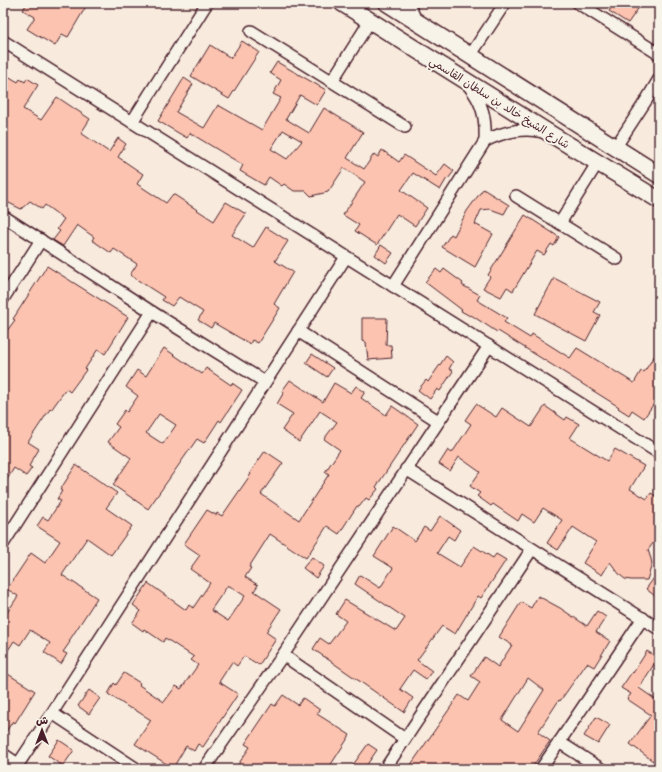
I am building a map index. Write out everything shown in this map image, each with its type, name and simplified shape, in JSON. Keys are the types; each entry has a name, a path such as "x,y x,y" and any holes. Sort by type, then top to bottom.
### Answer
{"main road":[{"name":"شارع الشيخ خالد بن سلطان القاسمي","path":"342,3 549,134 598,162 659,200"},
{"name":"شارع الشيخ خالد بن سلطان القاسمي","path":"386,3 659,175"}],"street":[{"path":"132,122 207,3"},
{"path":"408,3 417,22"},
{"path":"470,56 505,3"},
{"path":"578,3 659,54"},
{"path":"332,81 370,21"},
{"path":"251,31 405,127"},
{"path":"3,41 659,453"},
{"path":"615,148 659,79"},
{"path":"394,286 485,141 486,127 480,101 464,80"},
{"path":"485,141 497,135 522,130 536,130 549,134"},
{"path":"560,223 598,162"},
{"path":"516,196 617,259"},
{"path":"3,216 152,312 265,382"},
{"path":"3,299 42,240"},
{"path":"3,754 17,766 346,257"},
{"path":"3,544 152,312"},
{"path":"298,330 438,421"},
{"path":"204,769 283,654 489,346"},
{"path":"406,469 659,629"},
{"path":"385,769 532,548"},
{"path":"541,769 643,618"},
{"path":"283,654 405,739"},
{"path":"52,713 137,769"},
{"path":"559,742 601,769"}],"building":[{"path":"27,3 88,3 68,37 62,34 55,46 27,29 35,17 23,10"},
{"path":"614,3 642,3 628,23 609,11"},
{"path":"242,41 259,52 229,99 191,76 210,45 231,58"},
{"path":"277,62 326,90 317,105 300,95 286,119 309,133 324,108 363,132 347,158 364,169 374,154 378,157 382,150 399,162 404,155 436,176 445,164 454,171 448,179 447,178 440,190 413,173 401,190 427,208 415,226 397,214 377,245 355,231 359,225 343,215 365,182 344,168 328,192 311,196 306,191 294,191 284,184 282,186 269,177 264,185 240,171 243,165 190,133 187,138 158,121 184,78 193,84 176,112 204,128 218,105 262,130 281,98 273,94 281,80 270,73","holes":["283,130 302,141 287,159 271,149"]},
{"path":"3,73 18,82 20,79 25,82 27,78 38,85 23,109 41,120 57,97 90,119 81,133 109,152 118,138 126,144 118,157 143,174 137,184 166,203 173,194 214,221 226,202 246,214 232,235 253,248 266,227 288,241 275,261 293,272 274,304 280,308 258,343 252,340 250,344 214,323 211,328 198,320 203,312 179,297 172,306 162,300 164,297 130,275 137,264 114,249 111,253 92,240 94,237 77,225 63,246 53,240 60,231 57,229 64,219 45,205 42,209 30,201 21,209 3,200"},
{"path":"483,189 509,205 504,214 490,209 481,210 475,224 493,234 475,267 442,247 451,234 454,236 467,211"},
{"path":"525,215 559,237 554,246 551,244 544,255 537,251 513,291 507,287 501,297 483,288 490,277 488,275"},
{"path":"381,245 393,253 386,263 375,255"},
{"path":"47,266 128,317 105,354 98,349 85,369 86,370 70,392 66,389 51,410 50,409 28,442 39,449 29,466 32,468 26,476 14,468 3,486 3,336 15,320 13,319"},
{"path":"436,269 441,273 444,269 463,283 462,285 480,295 477,300 507,318 504,322 530,338 532,334 570,358 577,348 634,383 641,371 644,372 659,349 659,396 644,418 632,410 629,415 618,408 619,407 498,331 497,332 471,315 470,316 461,311 462,310 425,282"},
{"path":"554,278 600,302 594,312 600,315 586,341 535,314"},
{"path":"362,318 387,318 386,345 391,345 392,358 368,360 366,342 362,341"},
{"path":"164,348 202,374 206,368 231,385 232,383 242,390 221,422 219,420 204,443 197,439 148,509 113,485 131,458 108,442 119,427 115,424 125,410 127,412 138,396 126,387 137,370 146,376","holes":["159,414 176,425 163,444 146,433"]},
{"path":"312,354 333,368 327,377 306,363"},
{"path":"446,356 453,362 449,369 453,371 440,391 437,389 430,399 418,390 426,380 428,382"},
{"path":"290,380 323,402 334,383 351,393 356,386 365,392 361,398 386,415 392,406 418,424 376,487 378,489 369,500 366,498 359,507 357,506 339,534 327,526 306,558 270,534 249,567 251,568 245,577 258,585 254,591 281,609 266,632 276,639 259,665 244,656 237,666 232,662 219,682 238,694 203,747 198,744 194,751 186,746 173,768 135,744 151,720 108,694 114,683 116,685 124,673 140,683 139,685 164,702 176,686 181,689 198,665 191,660 194,657 165,638 163,642 132,623 141,611 133,605 148,583 186,610 189,605 193,608 210,583 190,569 200,555 184,544 207,510 216,515 217,513 222,516 265,451 283,463 261,494 299,520 329,474 325,472 340,450 324,439 337,422 320,411 299,442 282,430 293,414 277,404 284,392 282,391","holes":["228,585 245,596 228,621 211,610"]},
{"path":"476,404 496,417 502,408 531,427 545,406 565,420 567,417 579,424 570,438 607,461 615,449 644,466 630,489 647,499 651,493 659,498 659,535 648,550 652,564 647,580 625,579 610,562 602,575 583,563 596,542 573,527 558,550 547,543 562,520 543,508 534,522 522,514 518,521 493,504 491,506 477,496 480,493 470,486 480,472 459,457 450,471 439,464 448,450 452,453 471,424 465,420"},
{"path":"76,465 117,493 106,508 132,526 111,555 87,538 62,575 97,598 63,652 67,654 61,664 44,652 50,643 30,630 20,645 14,641 3,658 3,619 18,596 7,589 31,553 45,563 60,541 37,526 43,517 48,520 61,501 57,499 62,491 60,490"},
{"path":"440,516 460,530 454,540 448,536 437,553 460,567 474,546 493,558 496,554 506,560 481,598 478,596 455,634 442,626 417,660 432,671 426,679 413,670 400,689 413,698 404,712 313,649 320,638 329,644 346,621 336,614 345,600 396,631 405,618 355,584 360,575 380,588 393,568 374,556 393,526 415,541 424,527 430,531"},
{"path":"312,557 324,566 316,578 303,568"},
{"path":"659,571 659,599 646,589"},
{"path":"538,596 560,608 587,626 597,611 606,617 596,632 610,641 594,667 587,663 560,701 559,700 538,732 550,741 531,769 408,769 459,695 468,701 480,682 471,676 484,657 498,667 512,645 499,637 521,602 531,608","holes":["528,678 544,690 518,731 502,720"]},
{"path":"647,651 658,658 639,688 659,702 659,753 653,761 630,744 651,715 627,699 631,694 621,688"},
{"path":"3,671 35,691 15,723 13,721 3,736"},
{"path":"89,690 100,698 89,714 78,706"},
{"path":"283,695 298,705 303,698 320,710 317,714 350,735 328,769 235,769 250,747 245,744 272,704 275,706"},
{"path":"596,717 610,725 598,744 584,736"},
{"path":"59,740 74,750 63,766 48,756"},
{"path":"368,744 377,750 364,769 350,769"}]}
